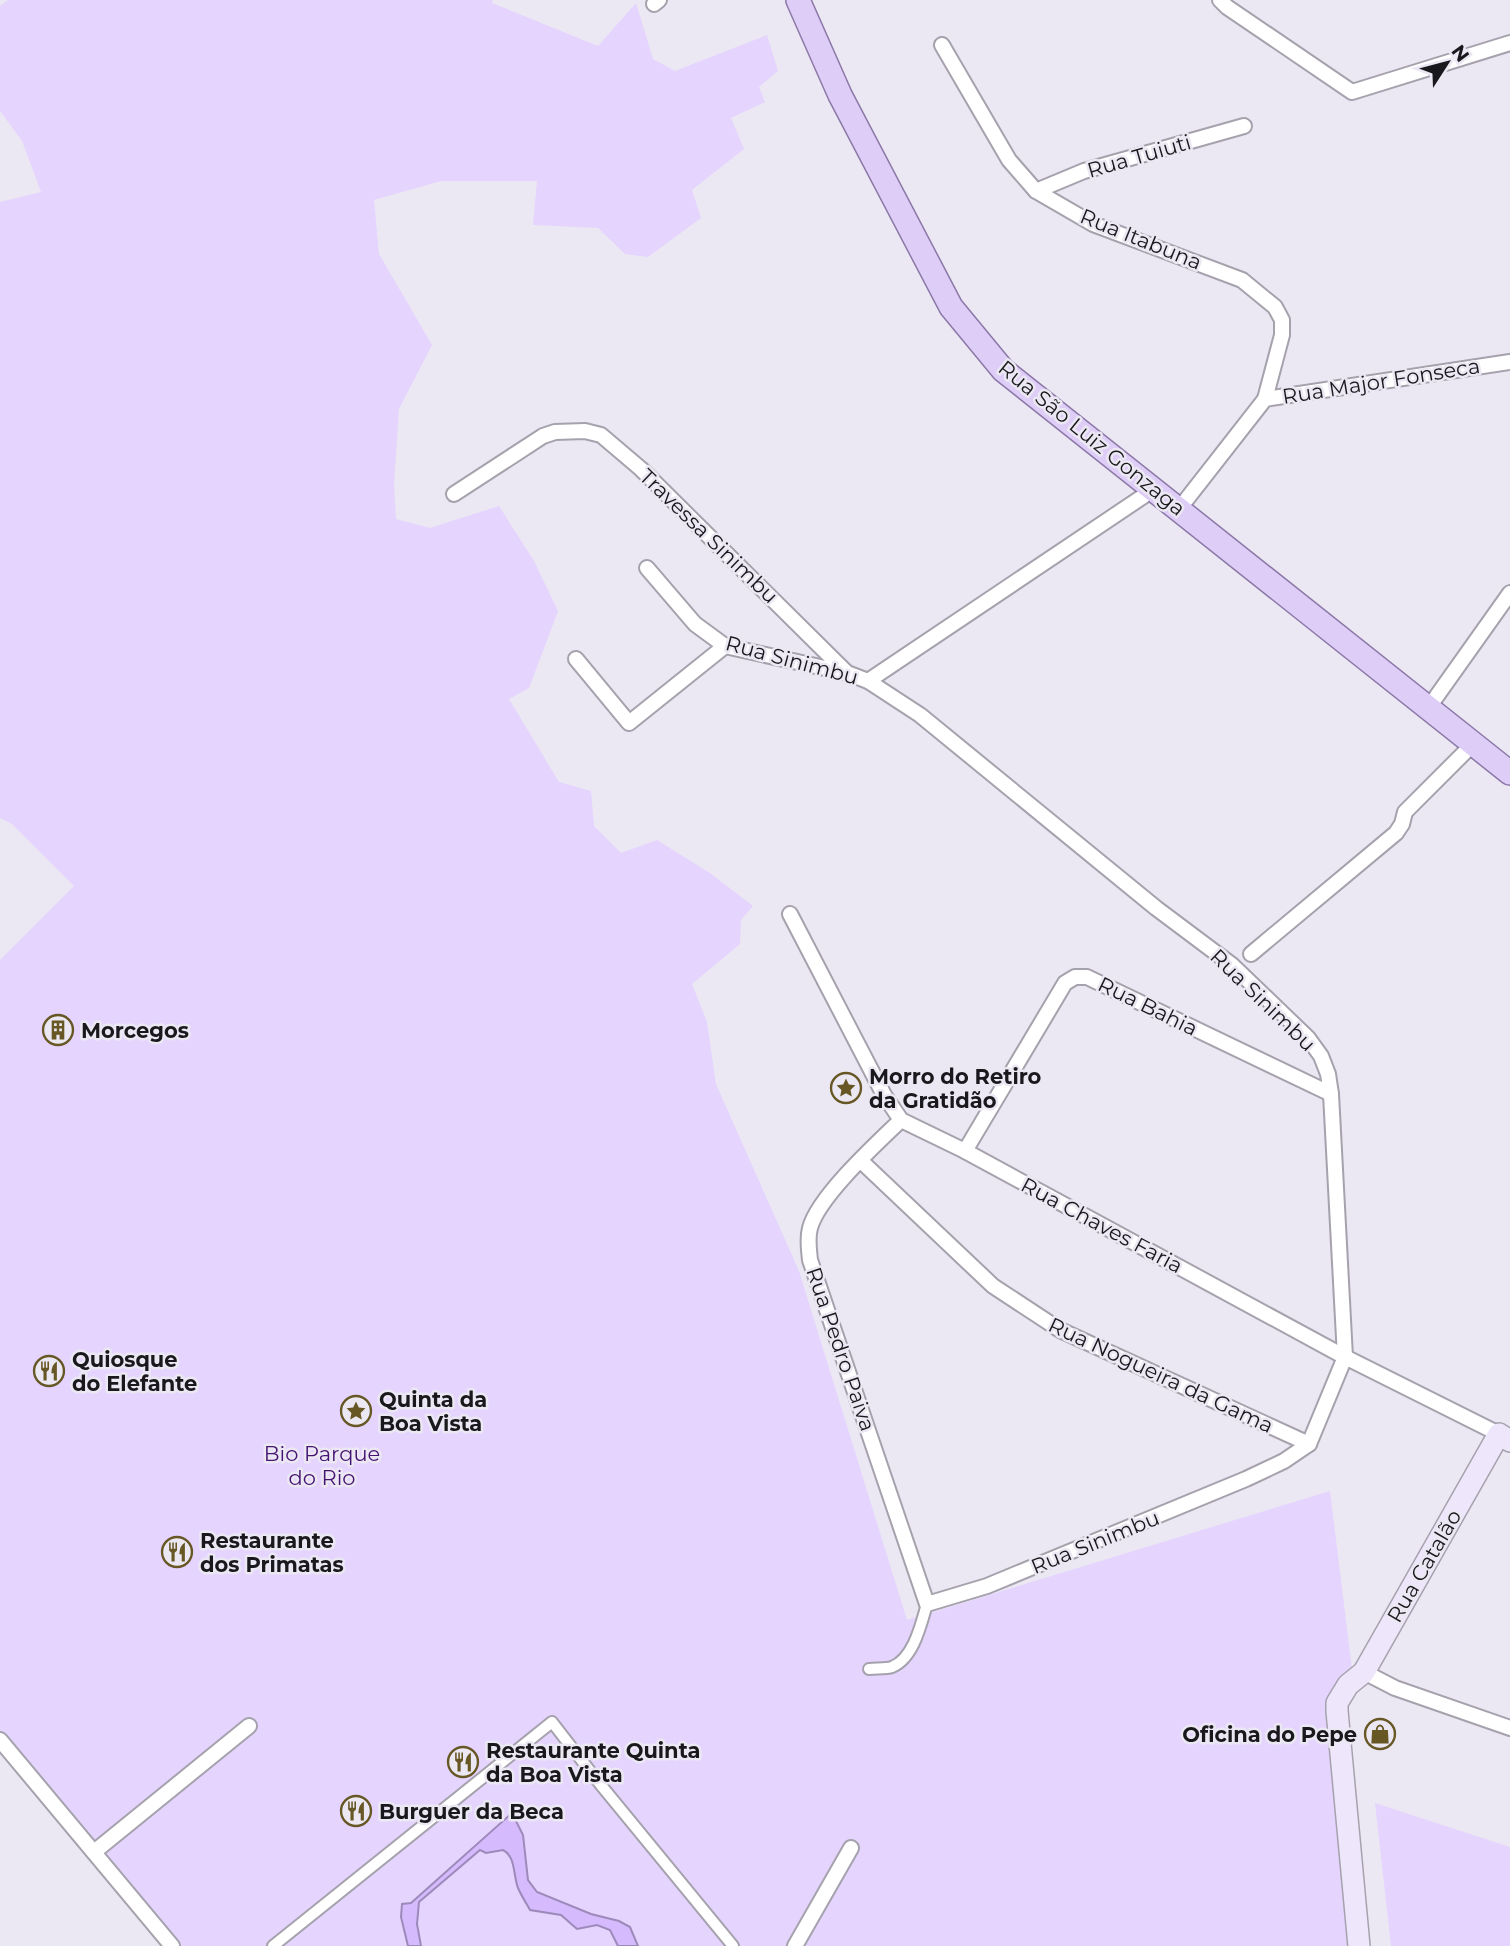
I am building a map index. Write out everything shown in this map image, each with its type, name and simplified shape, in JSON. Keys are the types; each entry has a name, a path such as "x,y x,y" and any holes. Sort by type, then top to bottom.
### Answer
{"main road":[{"name":"Rua São Luiz Gonzaga","path":"798,0 840,95 951,307 1003,370 1510,773"},
{"name":"Rua Catalão","path":"1359,1946 1339,1751 1337,1703 1355,1679 1364,1672 1504,1438"}],"street":[{"path":"1220,0 1227,8 1352,92 1510,43"},
{"name":"Rua Itabuna","path":"942,45 1009,160 1035,191 1093,224 1242,280 1275,307 1282,320 1282,335 1265,399"},
{"name":"Rua Tuiuti","path":"1035,191 1084,171 1244,126"},
{"name":"Rua Major Fonseca","path":"1179,509 1265,399 1510,362"},
{"name":"Travessa Sinimbu","path":"454,494 543,436 555,432 584,430 601,435 659,486 847,673"},
{"path":"869,681 1154,489"},
{"name":"Rua Sinimbu","path":"647,568 695,624 725,646 847,673 869,681 920,715 1156,908 1232,965 1308,1038 1321,1056 1328,1074 1345,1357 1309,1444 1284,1461 1246,1479 987,1586 927,1604"},
{"path":"1429,707 1510,593"},
{"path":"576,659 629,723 725,646"},
{"path":"1251,954 1396,834 1405,812 1474,743"},
{"path":"790,914 884,1096 901,1120"},
{"name":"Rua Bahia","path":"965,1151 1065,983 1075,977 1087,977 1331,1094"},
{"name":"Rua Chaves Faria","path":"901,1120 965,1151 1345,1357 1504,1438"},
{"name":"Rua Pedro Paiva","path":"901,1120 836,1185 811,1224 807,1240 810,1260 927,1604"},
{"name":"Rua Nogueira da Gama","path":"861,1161 992,1286 1060,1331 1309,1444"},
{"path":"869,1668 891,1667 904,1656 917,1640 927,1604"},
{"path":"1364,1672 1395,1688 1510,1728"},
{"path":"273,1946 552,1722 733,1946"},
{"path":"94,1853 248,1726"},
{"path":"0,1740 172,1946"},
{"path":"795,1946 851,1848"}],"green space":[{"name":"Bio Parque do Rio","path":"8,0 493,0 492,3 598,46 636,3 653,59 675,71 767,35 778,71 759,87 765,102 731,118 744,149 692,190 701,218 648,257 625,254 598,228 533,225 537,181 441,181 374,200 379,254 432,345 399,409 394,484 396,519 430,528 499,506 534,561 558,611 529,688 509,699 559,782 591,791 594,826 621,853 657,840 710,873 753,906 741,920 740,944 692,984 707,1022 716,1084 799,1271 907,1620 1330,1491 1352,1669 1333,1697 1353,1946 166,1946 0,1753 0,960 74,886 12,824 0,818 0,202 41,192 22,141 0,111 0,6"},
{"path":"1375,1803 1510,1847 1510,1946 1391,1946"}],"shaded area":[{"path":"512,1813 523,1835 528,1880 537,1892 591,1914 619,1921 630,1927 638,1946 618,1946 610,1930 597,1925 577,1929 561,1915 530,1910 518,1888 507,1853 503,1850 486,1853 480,1850 419,1902 417,1924 421,1946 408,1946 401,1917 402,1904 411,1903"}],"place":[{"name":"Morcegos","path":"58,1030"},
{"name":"Morro do Retiro da Gratidão","path":"846,1088"},
{"name":"Quiosque do Elefante","path":"49,1371"},
{"name":"Quinta da Boa Vista","path":"356,1411"},
{"name":"Restaurante dos Primatas","path":"177,1552"},
{"name":"Oficina do Pepe","path":"1380,1734"},
{"name":"Restaurante Quinta da Boa Vista","path":"463,1762"},
{"name":"Burguer da Beca","path":"356,1811"}]}
